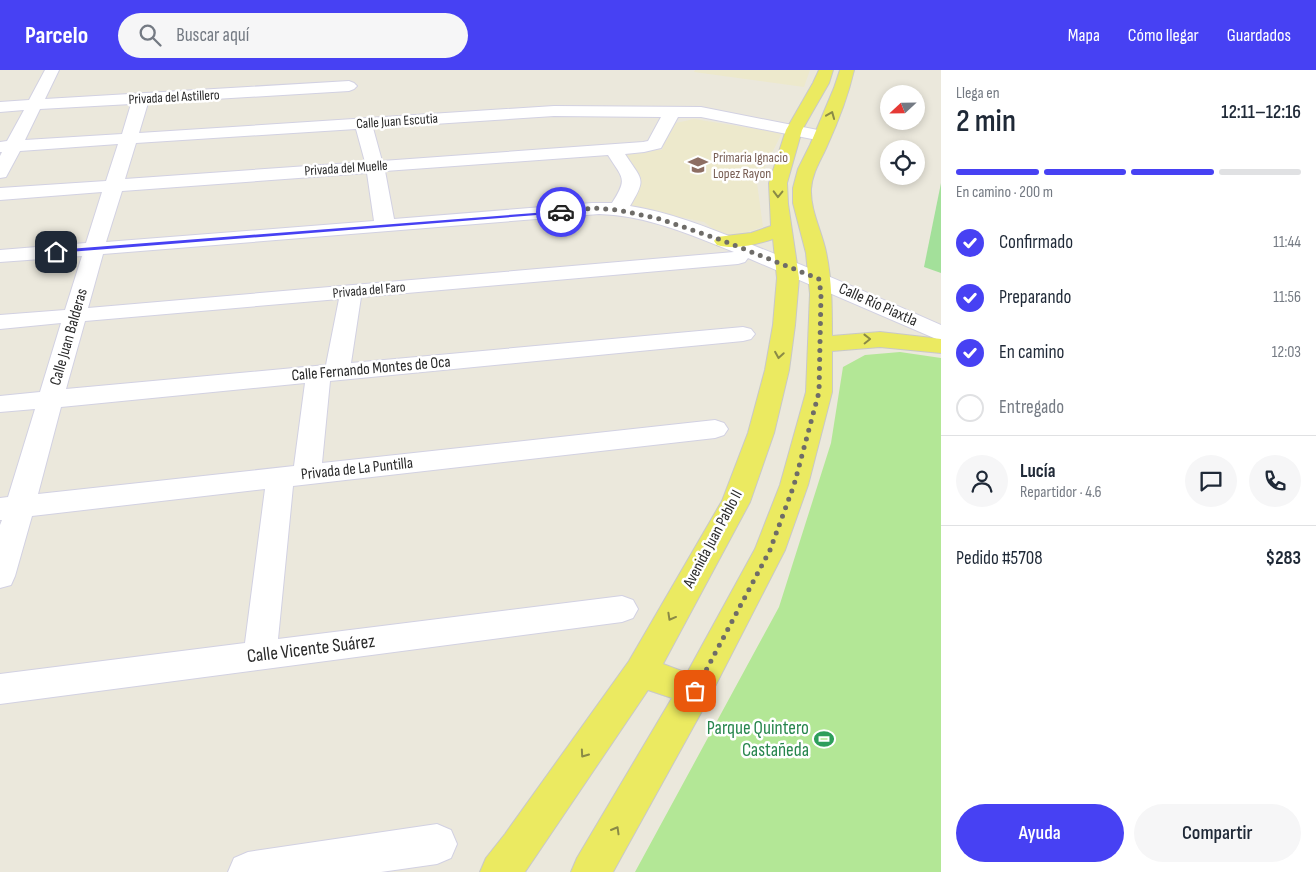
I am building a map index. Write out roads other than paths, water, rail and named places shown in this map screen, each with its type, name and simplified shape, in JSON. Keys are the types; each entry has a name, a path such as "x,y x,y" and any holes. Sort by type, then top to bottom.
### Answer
{"main road":[{"name":"Avenida Juan Pablo II","path":"500,872 519,848 641,672 736,502 761,433 777,370 784,325 787,272 778,188 794,130 821,83 826,70"},
{"path":"591,872 695,691 770,550 794,485 819,392 820,286 816,253 803,203 802,188 807,169 842,88 846,70"},
{"path":"724,241 753,239 782,229"},
{"path":"819,346 868,338 941,346"},
{"path":"641,672 695,691"}],"street":[{"path":"0,173 7,147 34,105 52,70"},
{"name":"Privada del Astillero","path":"0,107 349,86"},
{"path":"245,131 246,92"},
{"name":"Calle Juan Balderas","path":"0,576 10,508 51,399 140,98"},
{"name":"Calle Juan Escutia","path":"7,147 554,110 701,112 794,130"},
{"name":"Privada del Muelle","path":"0,194 644,147 655,144 672,112"},
{"path":"363,123 375,166 384,226"},
{"path":"794,130 822,136"},
{"path":"614,150 632,179 632,186 618,210"},
{"path":"0,256 566,212 594,208 618,210 660,219 724,241 787,272"},
{"path":"566,212 626,219 658,227 738,258 787,272"},
{"name":"Privada del Faro","path":"0,322 738,258"},
{"name":"Calle Río Piaxtla","path":"787,272 941,334"},
{"name":"Calle Río Piaxtla","path":"820,286 941,346"},
{"path":"260,655 294,476 328,373 351,292"},
{"name":"Calle Fernando Montes de Oca","path":"0,404 743,334"},
{"name":"Privada de La Puntilla","path":"10,508 715,429"},
{"name":"Calle Vicente Suárez","path":"0,688 622,609"},
{"path":"248,872 436,844"}],"place":[{"name":"Primaria Ignacio Lopez Rayon","path":"698,165"},
{"name":"Parque Quintero Castañeda","path":"824,739"}]}
